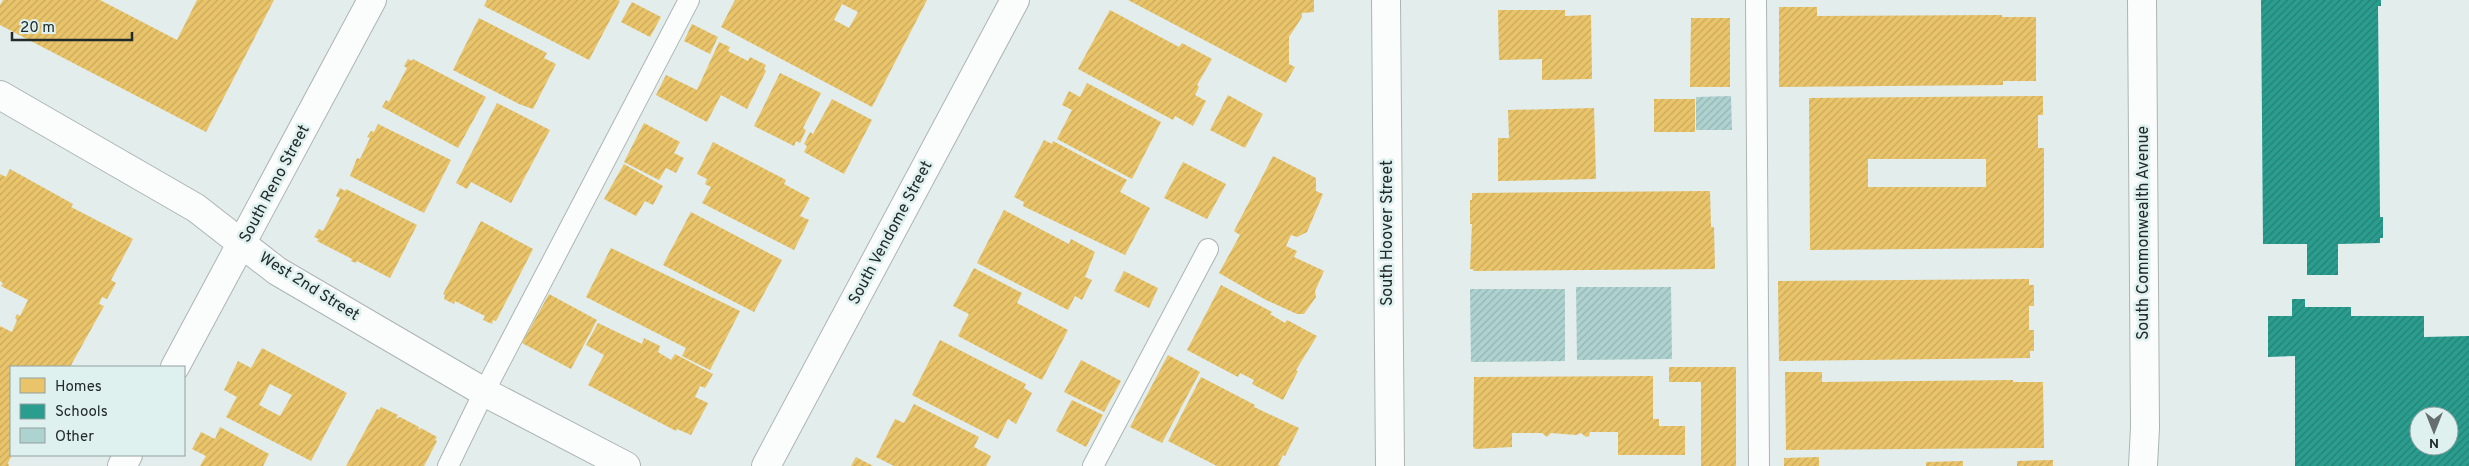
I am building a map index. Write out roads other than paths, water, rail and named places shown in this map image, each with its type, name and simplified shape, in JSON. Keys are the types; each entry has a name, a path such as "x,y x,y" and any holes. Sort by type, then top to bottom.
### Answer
{"street":[{"name":"South Reno Street","path":"176,366 372,0"},
{"name":"South Vendome Street","path":"766,466 1015,0"},
{"name":"South Hoover Street","path":"1386,0 1390,466"},
{"name":"South Commonwealth Avenue","path":"2142,0 2145,418 2142,466"},
{"name":"West 2nd Street","path":"0,95 196,208 277,271 484,392 626,466"}],"lane":[{"path":"448,466 484,392 689,0"},
{"path":"1756,0 1759,466"},
{"path":"1094,466 1208,249"}]}
